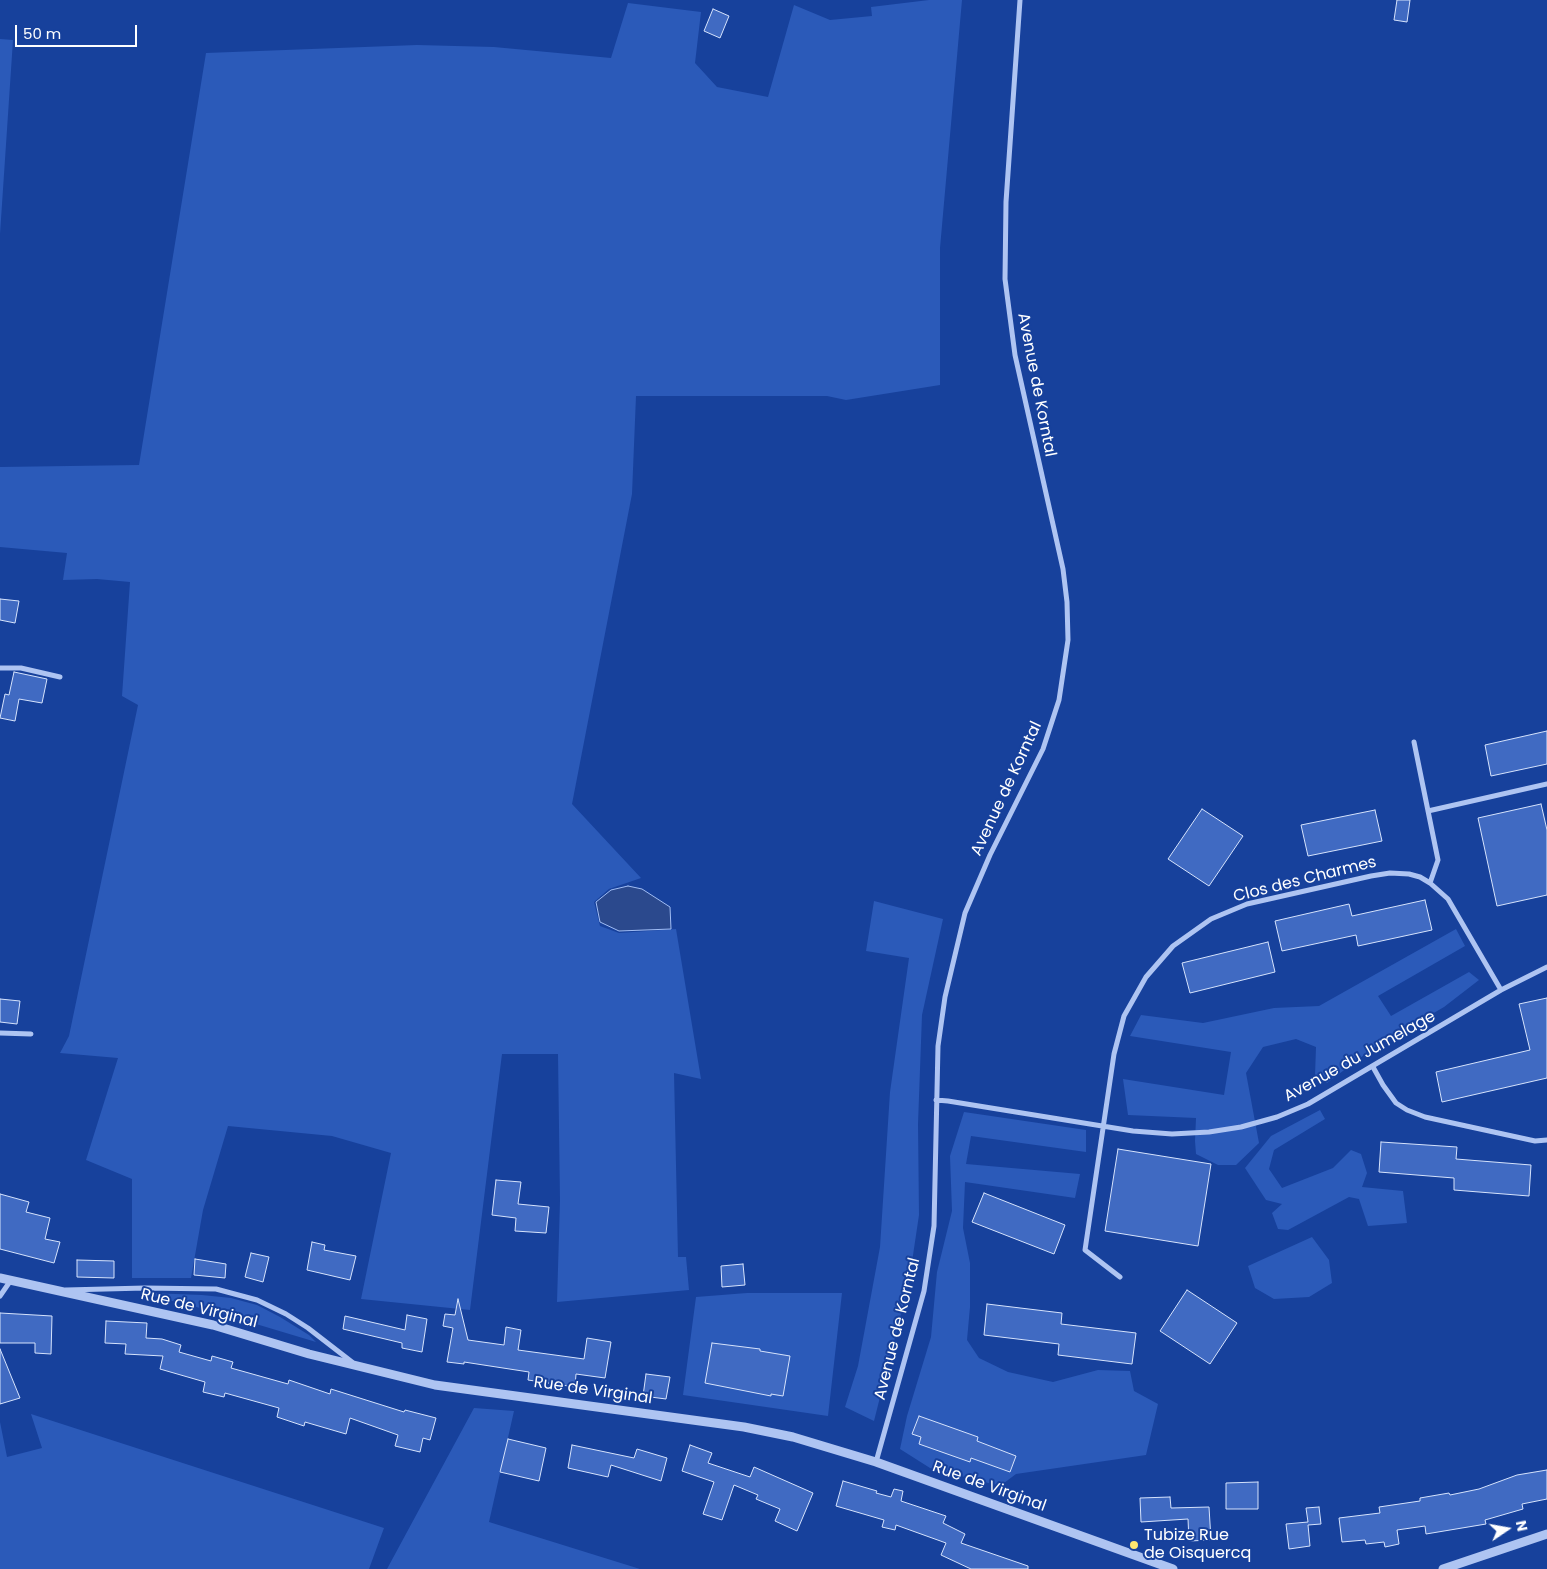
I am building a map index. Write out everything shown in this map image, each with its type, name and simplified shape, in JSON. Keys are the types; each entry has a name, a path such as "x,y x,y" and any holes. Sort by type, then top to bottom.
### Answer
{"street":[{"name":"Avenue de Korntal","path":"876,1462 924,1291 934,1226 938,1046 945,997 965,912 990,855 1043,749 1059,700 1068,640 1067,602 1063,569 1014,355 1005,279 1006,202 1020,0"},
{"path":"0,668 21,668 60,677"},
{"path":"1414,742 1438,860 1430,883"},
{"path":"1428,811 1547,784"},
{"name":"Clos des Charmes","path":"1120,1277 1085,1250 1114,1054 1124,1016 1146,977 1173,946 1211,919 1248,904 1390,873 1409,874 1420,877 1430,883 1448,899 1501,990"},
{"name":"Avenue du Jumelage","path":"936,1100 1103,1126 1172,1134 1209,1132 1241,1127 1308,1104 1501,990 1547,967"},
{"path":"0,1033 32,1034"},
{"path":"1373,1067 1383,1085 1396,1102 1407,1110 1425,1116 1535,1141 1547,1140"},
{"name":"Rue de Virginal","path":"0,1278 212,1325 358,1367 435,1385 744,1427 793,1437 876,1462 1173,1569"},
{"path":"0,1296 11,1280"},
{"path":"58,1290 100,1288 216,1289 264,1302 286,1314 308,1328 358,1367"},
{"path":"1443,1569 1547,1534"}],"shaded area":[{"path":"929,0 962,0 940,248 940,385 846,400 827,396 636,396 632,494 572,804 641,878 609,889 594,902 600,926 619,933 676,929 701,1079 674,1073 678,1257 686,1257 689,1290 557,1302 560,1201 558,1054 502,1054 470,1310 361,1299 391,1153 332,1136 228,1126 203,1210 191,1278 132,1278 132,1179 86,1160 118,1058 60,1053 69,1036 138,705 122,696 130,582 97,579 63,580 67,553 0,547 0,467 139,465 206,53 417,45 494,47 611,58 628,3 701,12 695,63 717,87 768,97 794,5 830,20 872,16 871,7"},
{"path":"0,39 13,40 0,234"},
{"path":"628,886 642,889 670,907 671,929 619,931 600,922 596,902 611,890"},
{"path":"874,901 943,919 922,1015 918,1124 919,1215 909,1282 874,1421 845,1407 858,1366 880,1247 890,1092 909,958 866,951"},
{"path":"1456,929 1465,946 1378,996 1391,1016 1469,972 1479,980 1444,1007 1372,1049 1327,1083 1315,1076 1316,1047 1296,1039 1263,1047 1246,1073 1259,1143 1236,1165 1218,1165 1196,1154 1196,1118 1128,1115 1123,1079 1224,1095 1231,1052 1130,1036 1141,1015 1203,1023 1274,1008 1319,1006"},
{"path":"1320,1110 1325,1119 1274,1150 1269,1169 1282,1188 1333,1168 1351,1150 1361,1154 1367,1173 1362,1187 1403,1191 1407,1223 1368,1226 1359,1199 1349,1197 1288,1230 1278,1229 1272,1213 1282,1204 1266,1200 1245,1168 1271,1136"},
{"path":"964,1112 1086,1130 1086,1152 971,1136 966,1164 1080,1174 1075,1198 965,1182 963,1228 970,1263 970,1307 967,1340 979,1358 1008,1372 1053,1382 1098,1370 1130,1371 1134,1391 1158,1404 1146,1455 1016,1474 1000,1486 930,1468 900,1449 907,1416 931,1337 937,1272 952,1211 950,1156"},
{"path":"1312,1237 1329,1260 1332,1283 1309,1297 1274,1299 1255,1288 1248,1266"},
{"path":"149,1293 231,1298 257,1305 309,1335 316,1342 216,1312 149,1295"},
{"path":"747,1293 842,1293 828,1416 683,1395 696,1297"},
{"path":"474,1408 514,1411 489,1522 640,1569 387,1569"},
{"path":"31,1414 384,1528 369,1569 0,1569 0,1422 7,1457 42,1448"}],"building":[{"path":"1397,0 1410,0 1407,22 1394,20"},
{"path":"713,9 729,16 720,38 704,31"},
{"path":"0,599 19,601 15,623 0,620"},
{"path":"14,672 47,679 42,703 19,699 15,721 0,718 5,694 9,695"},
{"path":"1547,731 1547,764 1491,776 1485,745"},
{"path":"1541,804 1547,830 1547,895 1497,906 1478,818"},
{"path":"1202,809 1243,836 1209,886 1168,859"},
{"path":"1375,810 1382,841 1308,856 1301,825"},
{"path":"1425,900 1432,930 1358,946 1356,935 1282,951 1275,921 1349,904 1352,916"},
{"path":"1268,942 1275,972 1190,993 1182,963"},
{"path":"1547,998 1547,1078 1442,1102 1436,1072 1530,1050 1519,1004"},
{"path":"0,999 20,1001 17,1024 0,1022"},
{"path":"1381,1142 1457,1147 1456,1159 1531,1165 1529,1196 1454,1190 1454,1178 1379,1172"},
{"path":"1118,1149 1211,1164 1198,1246 1105,1231"},
{"path":"496,1180 521,1182 518,1204 549,1207 546,1233 515,1231 516,1218 492,1215"},
{"path":"984,1193 1065,1225 1054,1254 972,1222"},
{"path":"0,1194 29,1202 26,1212 50,1218 45,1239 60,1242 54,1263 0,1249"},
{"path":"312,1242 325,1245 324,1250 356,1256 350,1280 307,1270"},
{"path":"251,1253 269,1257 263,1282 245,1277"},
{"path":"195,1259 226,1264 225,1278 194,1275"},
{"path":"77,1260 114,1261 114,1278 77,1277"},
{"path":"743,1264 745,1285 722,1287 721,1266"},
{"path":"1187,1290 1237,1323 1210,1364 1160,1331"},
{"path":"458,1299 468,1340 504,1345 506,1327 521,1330 518,1350 584,1359 587,1338 611,1342 605,1378 576,1374 575,1387 528,1380 529,1372 464,1362 464,1364 447,1362 453,1328 443,1326 445,1314 455,1315"},
{"path":"987,1304 1062,1313 1061,1324 1136,1333 1132,1364 1058,1355 1059,1344 984,1335"},
{"path":"0,1313 52,1316 51,1354 35,1353 35,1343 0,1343"},
{"path":"407,1315 427,1319 422,1352 402,1348 402,1343 343,1329 345,1316 405,1330"},
{"path":"106,1321 147,1323 146,1338 162,1339 181,1345 179,1352 211,1361 212,1356 233,1362 231,1368 288,1384 289,1380 330,1394 331,1389 404,1412 405,1410 436,1418 430,1440 423,1438 420,1452 395,1446 398,1435 350,1418 346,1434 305,1422 304,1426 277,1417 279,1408 225,1393 224,1397 203,1392 205,1382 160,1369 163,1356 125,1354 126,1344 105,1343"},
{"path":"712,1343 760,1349 760,1351 790,1356 783,1396 771,1394 771,1396 705,1383"},
{"path":"0,1349 20,1398 0,1404"},
{"path":"646,1374 670,1377 666,1399 643,1396"},
{"path":"919,1416 978,1437 977,1441 1016,1456 1010,1472 971,1458 970,1462 919,1444 921,1437 912,1434"},
{"path":"508,1439 546,1448 539,1481 500,1472"},
{"path":"572,1445 634,1458 637,1449 667,1458 661,1481 611,1465 608,1477 568,1468"},
{"path":"690,1445 712,1453 708,1463 750,1477 754,1467 813,1493 797,1531 775,1521 780,1509 756,1499 758,1495 734,1485 722,1520 703,1514 714,1482 682,1471"},
{"path":"1547,1470 1547,1499 1522,1504 1523,1509 1485,1520 1486,1524 1426,1534 1425,1526 1397,1530 1399,1544 1385,1547 1384,1542 1366,1544 1365,1540 1342,1542 1339,1518 1380,1513 1379,1507 1420,1501 1420,1498 1449,1493 1450,1495 1479,1489 1517,1475"},
{"path":"843,1481 891,1497 894,1489 903,1491 901,1501 946,1516 943,1523 965,1534 961,1543 1028,1566 1028,1569 971,1569 941,1555 946,1543 896,1525 895,1530 882,1527 884,1520 836,1506"},
{"path":"1258,1482 1258,1509 1226,1509 1226,1483"},
{"path":"1170,1497 1171,1508 1209,1507 1211,1540 1189,1541 1188,1519 1141,1522 1140,1498"},
{"path":"1319,1507 1321,1524 1308,1525 1310,1546 1289,1549 1286,1524 1308,1522 1306,1508"}],"place":[{"name":"Tubize Rue de Oisquercq","path":"1134,1545"}]}
